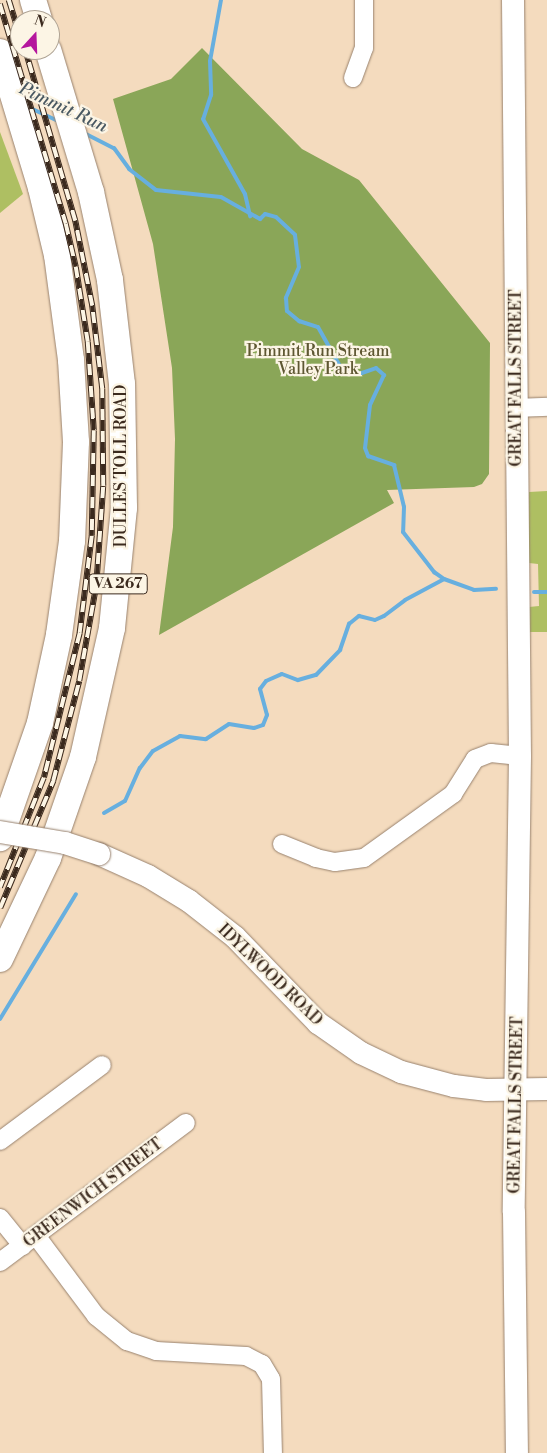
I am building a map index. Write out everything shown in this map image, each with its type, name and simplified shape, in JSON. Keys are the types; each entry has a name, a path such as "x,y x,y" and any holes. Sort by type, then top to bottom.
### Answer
{"highway":[{"name":"DULLES TOLL ROAD","path":"0,960 38,882 71,795 101,686 116,602 124,488 123,398 110,280 91,192 51,60"},
{"name":"VA 267","path":"0,838 29,758 50,681 68,582 76,442 71,360 57,255 34,162 3,63"}],"main road":[{"name":"GREAT FALLS STREET","path":"513,0 520,756 517,1091 517,1453"},
{"name":"IDYLWOOD ROAD","path":"0,832 64,843 100,854 189,901 235,937 318,1023 361,1053 430,1081 486,1090 517,1091 547,1089"}],"street":[{"path":"353,78 364,48 364,0"},
{"path":"516,408 547,407"},
{"path":"282,844 316,858 335,862 364,858 454,794 475,759 491,753 520,756"},
{"path":"0,1141 102,1065"},
{"name":"GREENWICH STREET","path":"0,1262 30,1242 186,1123"},
{"path":"0,1218 30,1242 96,1316 127,1341 156,1351 246,1356 262,1364 271,1379 273,1453"}],"green space":[{"name":"Pimmit Run Stream Valley Park","path":"202,48 302,149 359,180 490,343 489,474 482,484 474,487 387,490 394,503 159,635 173,527 175,439 172,368 153,244 113,99 171,79"},
{"path":"0,132 23,194 0,213"},
{"path":"547,491 547,632 529,632 529,607 539,606 538,564 529,563 529,492"}],"waterway":[{"path":"221,0 210,61 211,95 203,119 245,194 250,216"},
{"name":"Pimmit Run","path":"28,107 60,122"},
{"name":"Pimmit Run","path":"84,133 114,148 129,169 156,190 221,197 260,219 265,214 276,217 295,235 299,267 286,298 287,311 299,321 318,327 341,368 359,374 376,368 384,375 370,405 365,448 368,456 394,465 404,507 403,532 434,572 444,579 474,590 496,589"},
{"path":"104,813 125,801 140,768 153,751 180,736 206,739 229,724 254,728 263,725 267,715 260,689 266,681 282,674 298,680 316,675 340,650 349,624 359,616 375,620 384,616 405,600 444,579"},
{"name":"Pimmit Run","path":"534,592 547,592"},
{"path":"0,1019 76,894"}],"railway":[{"path":"9,0 12,10"},
{"path":"0,4 66,224 76,267 88,342 94,431 92,536 80,633 44,778 0,888"},
{"path":"0,908 53,781 79,681 96,586 103,486 102,389 92,306 75,221 28,60"}]}
